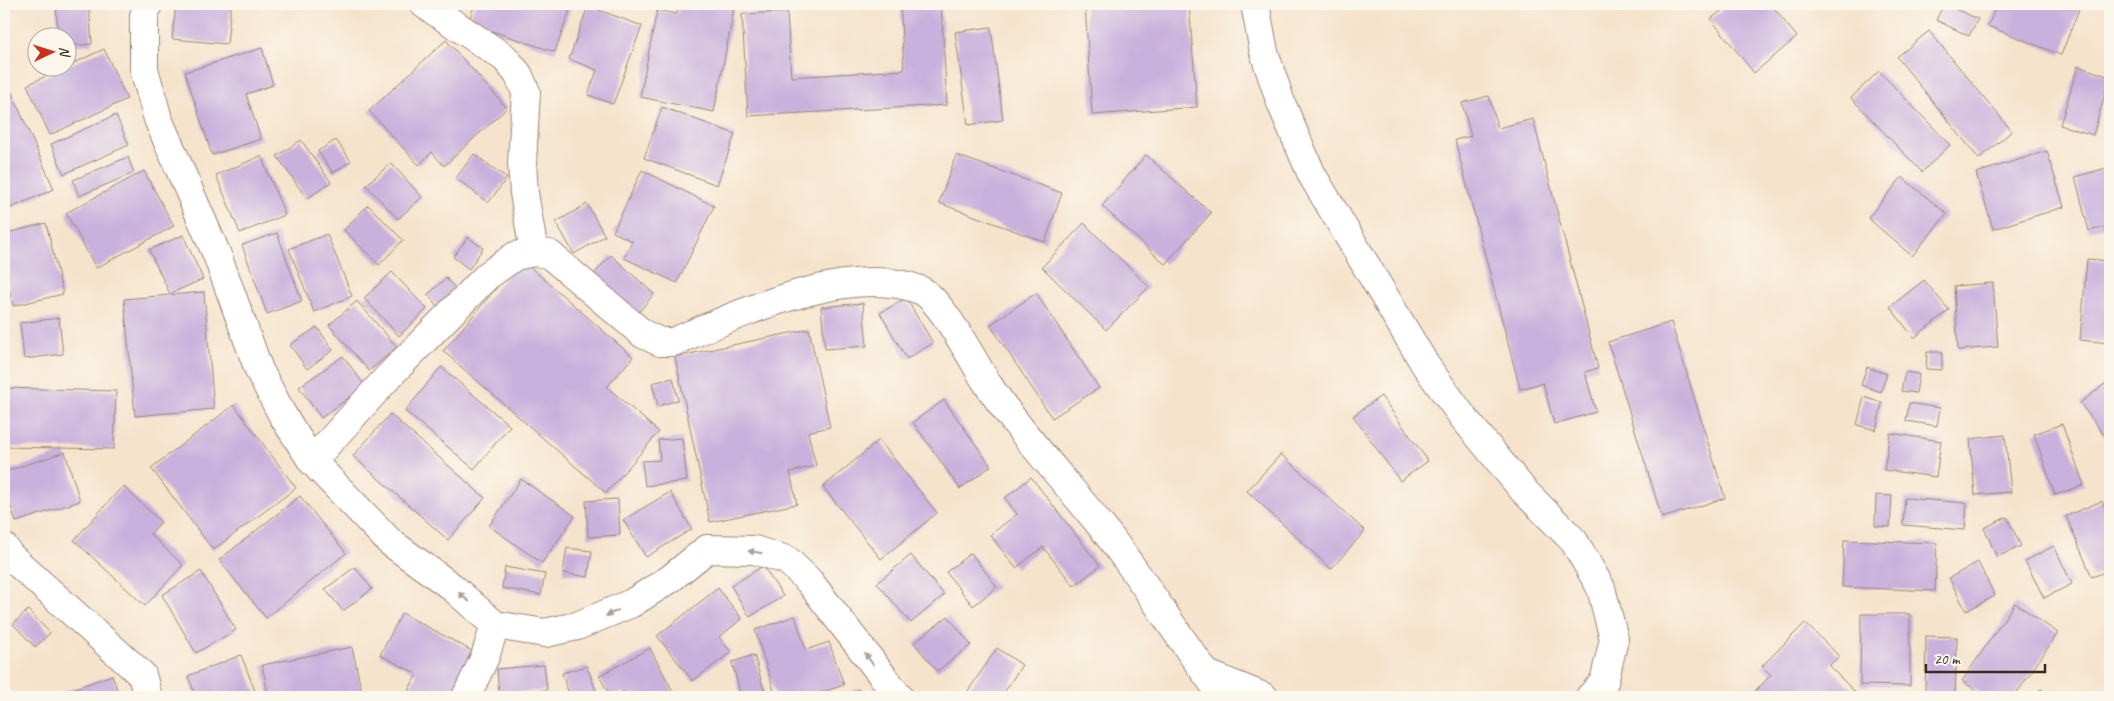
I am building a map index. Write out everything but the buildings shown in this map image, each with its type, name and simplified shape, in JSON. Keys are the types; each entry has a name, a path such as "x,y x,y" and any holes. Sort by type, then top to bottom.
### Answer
{"street":[{"path":"148,4 144,16 144,69 158,119 217,255 259,370 283,416 312,461 390,542 452,587 495,624 545,633 577,626 632,603 670,579 707,549 754,550 787,560 809,581 899,697"},
{"path":"424,4 505,58 518,74 526,92 522,163 524,194 534,252"},
{"path":"1255,4 1264,52 1281,103 1312,175 1426,366 1463,417 1524,491 1574,540 1600,588 1614,639 1604,682 1590,697"},
{"path":"312,461 389,376 487,276 515,256 534,252 549,254 643,334 660,342 673,342 747,311 834,286 868,281 901,284 922,291 942,310 1004,409 1112,540 1224,697"},
{"path":"4,547 32,576 142,675 148,697"},
{"path":"466,697 485,657 495,624"},
{"path":"1207,674 1264,697"}]}
